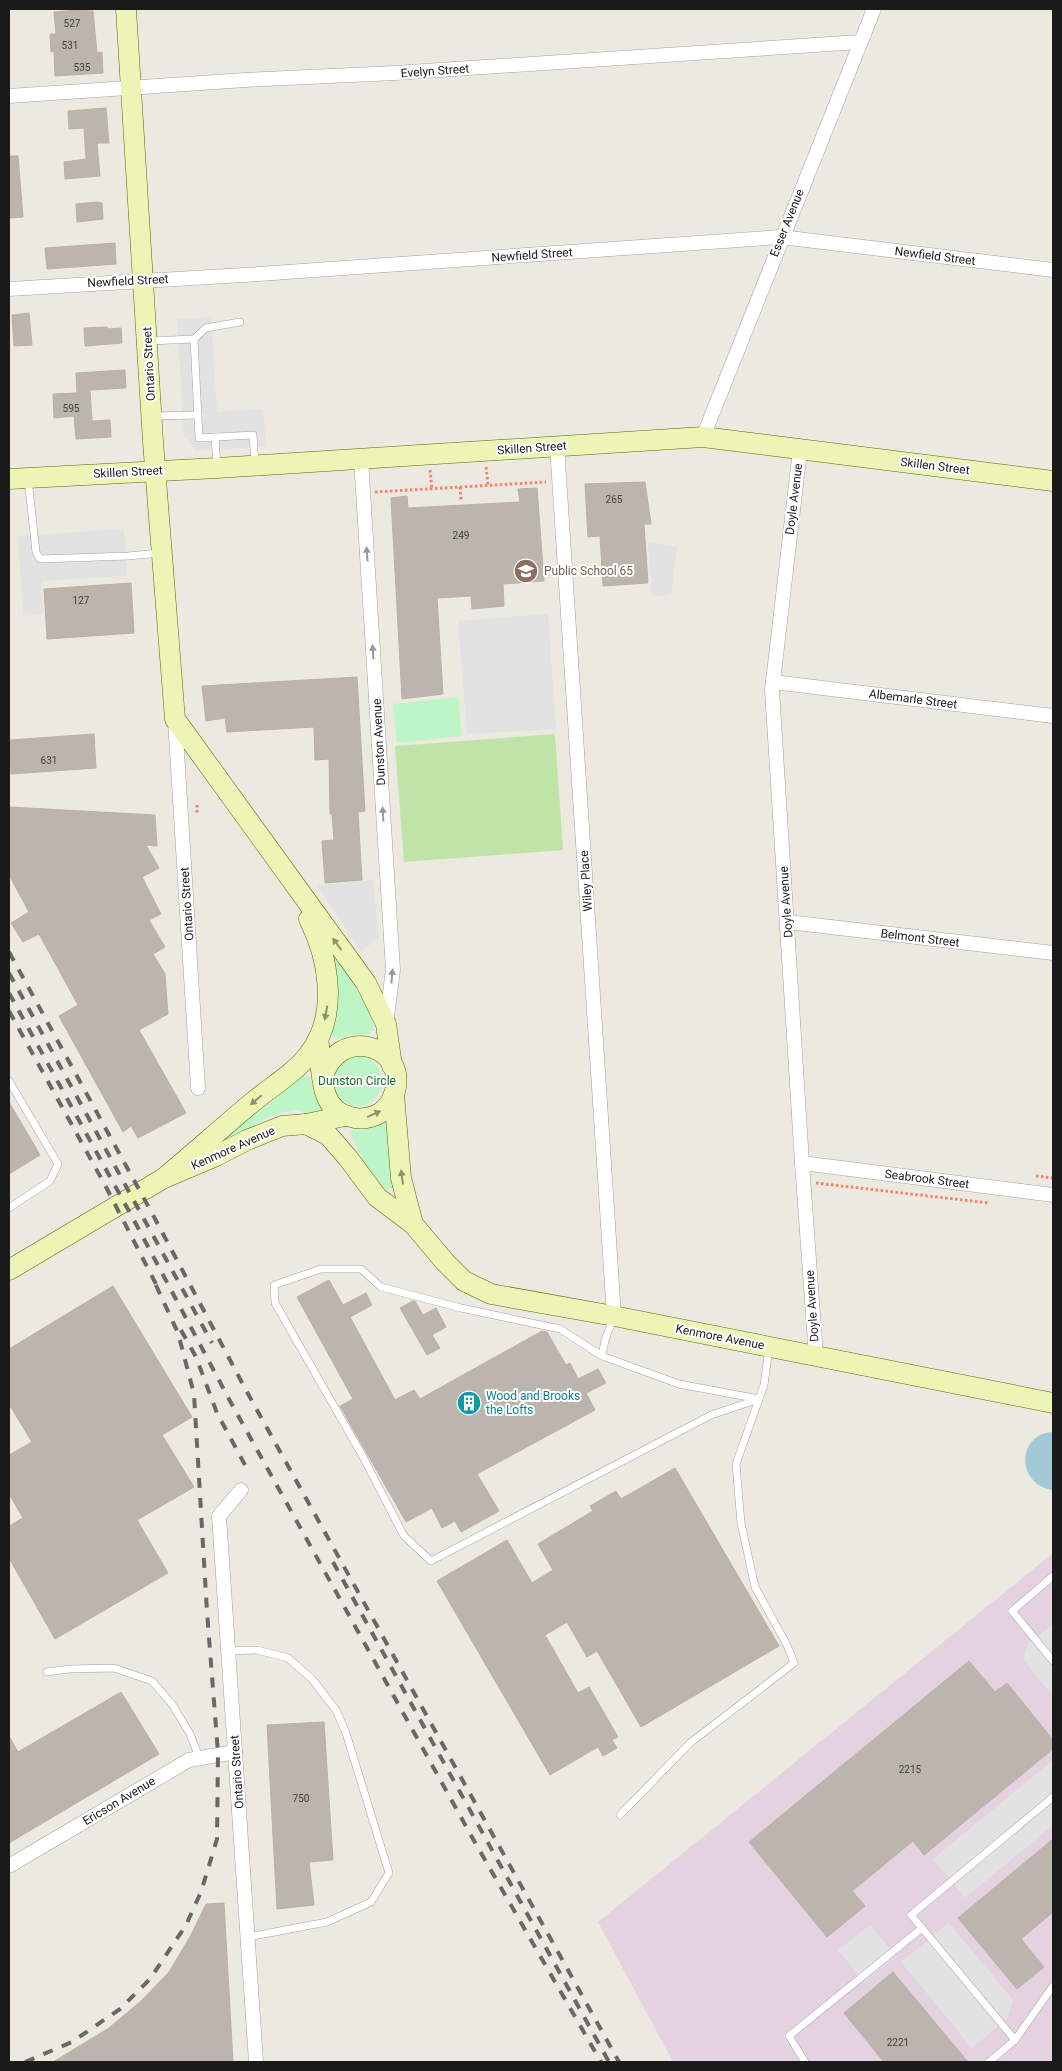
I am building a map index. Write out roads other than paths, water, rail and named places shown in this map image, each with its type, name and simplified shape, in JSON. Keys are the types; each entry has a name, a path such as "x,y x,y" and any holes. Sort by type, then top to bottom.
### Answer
{"street":[{"name":"Ontario Street","path":"126,9 161,553 175,719 198,1088"},
{"name":"Esser Avenue","path":"703,437 781,237 874,9"},
{"name":"Evelyn Street","path":"9,96 860,42"},
{"name":"Newfield Street","path":"9,289 260,274 781,237 1053,270"},
{"name":"Skillen Street","path":"18,478 255,466 703,437 1053,481"},
{"name":"Wiley Place","path":"557,446 614,1316"},
{"name":"Doyle Avenue","path":"800,450 772,690 816,1356"},
{"name":"Dunston Avenue","path":"361,459 392,970 386,1024"},
{"name":"Albemarle Street","path":"773,682 1053,716"},
{"path":"175,719 366,983 386,1024 396,1084 389,1104 380,1113 369,1118 334,1123 323,1086 321,1058 327,1003 326,968 318,939 283,869"},
{"name":"Belmont Street","path":"788,922 1053,953"},
{"path":"321,1058 356,1045 366,1046 376,1049 385,1055 392,1066"},
{"name":"Kenmore Avenue","path":"164,1178 295,1069 309,1054 321,1058"},
{"name":"Kenmore Avenue","path":"394,1094 401,1178 413,1224"},
{"name":"Kenmore Avenue","path":"9,1270 164,1178 216,1156 247,1140 282,1126 334,1123 377,1197 413,1224 464,1281 491,1294 614,1316 1053,1403"},
{"name":"Seabrook Street","path":"802,1163 1053,1195"},
{"name":"Ontario Street","path":"241,1490 219,1516 256,2062"},
{"name":"Ericson Avenue","path":"9,1866 189,1760 235,1752"}],"lane":[{"path":"147,341 194,339 206,328 240,322"},
{"path":"194,339 199,438 253,435 255,466"},
{"path":"152,416 198,415"},
{"path":"215,437 217,468"},
{"path":"18,478 36,552 40,559 161,553"},
{"path":"9,1081 58,1164 50,1181 9,1208"},
{"path":"321,1269 361,1269 381,1287 461,1308 560,1329 602,1356 679,1384 759,1399 711,1415 431,1561 404,1536 362,1455 275,1303 274,1285 321,1269"},
{"path":"602,1356 605,1340 614,1316"},
{"path":"620,1815 690,1743 794,1663 787,1645 755,1587 741,1523 736,1464 764,1384 769,1347"},
{"path":"1053,1576 1012,1611 1053,1661"},
{"path":"228,1651 257,1650 288,1658 312,1679 336,1710 346,1733 389,1873 371,1902 327,1922 248,1936"},
{"path":"47,1672 69,1669 114,1668 152,1681 172,1704 190,1734 199,1758"},
{"path":"1015,2040 911,1916 1053,1797"},
{"path":"805,2062 789,2036 922,1928"},
{"path":"988,2062 1015,2040 1053,1986"}],"water":[{"path":"1053,1432 1053,1490 1041,1486 1032,1479 1027,1470 1025,1460 1027,1450 1032,1441 1041,1435"}],"railway":[{"path":"9,952 153,1215 247,1392 619,2062"},
{"path":"9,973 212,1343"},
{"path":"9,993 136,1224 230,1401 477,1846 601,2062"},
{"path":"9,1011 105,1185 157,1286"},
{"path":"25,2062 72,2042 120,2009 150,1979 186,1925 201,1892 217,1839 218,1753 207,1612 194,1394 178,1333 154,1281"},
{"path":"181,1330 196,1357 217,1413 245,1465"},
{"path":"333,1562 609,2062"}],"place":[{"name":"Public School 65","path":"526,571"},
{"name":"Wood and Brooks the Lofts","path":"469,1403"}],"park label":[{"name":"Dunston Circle","path":"357,1081"}]}
